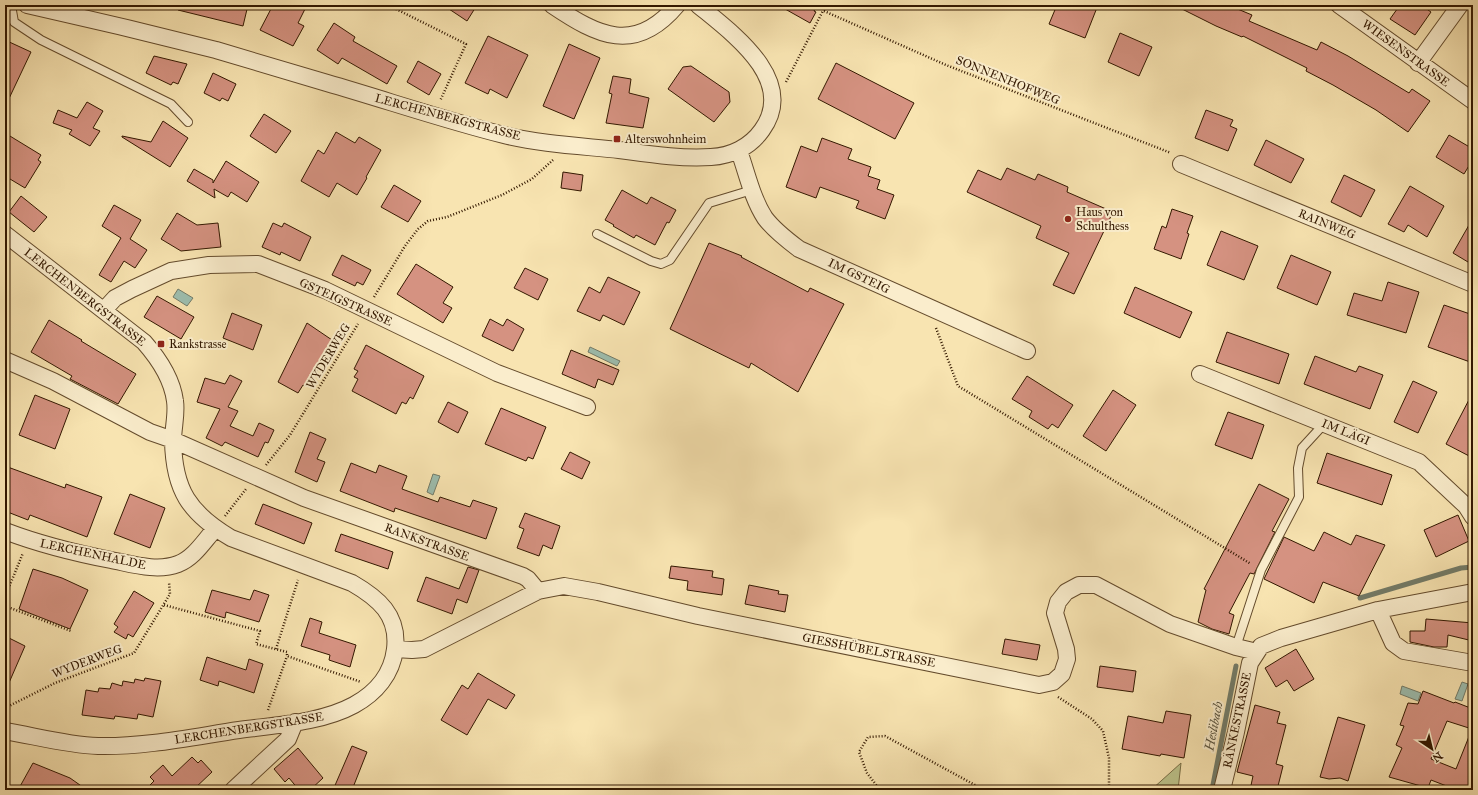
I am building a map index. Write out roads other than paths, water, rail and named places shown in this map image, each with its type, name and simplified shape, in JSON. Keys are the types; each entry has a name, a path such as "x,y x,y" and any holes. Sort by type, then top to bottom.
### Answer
{"street":[{"name":"LERCHENBERGSTRASSE","path":"27,5 215,50 506,135 562,144 673,157 694,158 713,157 739,151 756,138 766,124 772,106 771,89 760,65 744,44 699,5"},
{"path":"552,5 585,26 599,32 627,37 640,34 655,26 668,16 677,5"},
{"name":"WIESENSTRASSE","path":"1340,5 1418,63 1473,101"},
{"path":"1418,63 1460,5"},
{"name":"IM GSTEIG","path":"739,151 758,206 766,219 777,231 800,249 1027,351"},
{"name":"RAINWEG","path":"1181,164 1473,284"},
{"name":"LERCHENBERGSTRASSE","path":"5,234 104,310 144,342 153,352 165,370 175,402 173,440 175,473 189,502 202,518 231,538 352,583 376,598 393,625 395,638 395,649 391,667 378,688 354,705 325,716 263,727 143,744 116,746 77,744 5,731"},
{"name":"GSTEIGSTRASSE","path":"104,310 115,298 171,271 209,264 258,264 325,290 497,373 586,407"},
{"name":"RANKSTRASSE","path":"5,360 53,381 150,432 173,440 304,498 523,576 528,579 538,592"},
{"name":"IM LÄGI","path":"1200,374 1419,462 1466,506 1473,517"},
{"name":"LERCHENHALDE","path":"5,531 28,540 83,554 144,567 169,568 180,564 192,555 215,528"},
{"name":"GIESSHÜBELSTRASSE","path":"395,649 418,650 430,647 538,592 564,586 575,587 698,616 1039,685 1053,682 1062,674 1067,659 1066,649 1055,613 1058,602 1066,592 1079,585 1096,584 1170,624 1236,647"},
{"path":"1236,647 1256,652 1261,646 1281,638 1378,610 1473,592"},
{"path":"1378,610 1392,642 1404,651 1473,663"},
{"name":"RÄNKESTRASSE","path":"1222,790 1250,663 1256,652"},
{"path":"233,790 288,739 295,722"}],"lane":[{"path":"11,5 14,22 41,40 171,104 188,122"},
{"path":"597,234 651,261 661,264 670,260 709,203 752,190"},
{"path":"1236,647 1261,570 1299,497 1298,468 1302,448 1324,424"}],"waterway":[{"name":"Heslibach","path":"1360,598 1461,568 1473,567"},
{"name":"Heslibach","path":"1212,790 1236,666"}],"place":[{"name":"Alterswohnheim","path":"617,139"},
{"name":"Haus von Schulthess","path":"1068,219"},
{"name":"Rankstrasse","path":"161,344"}]}
